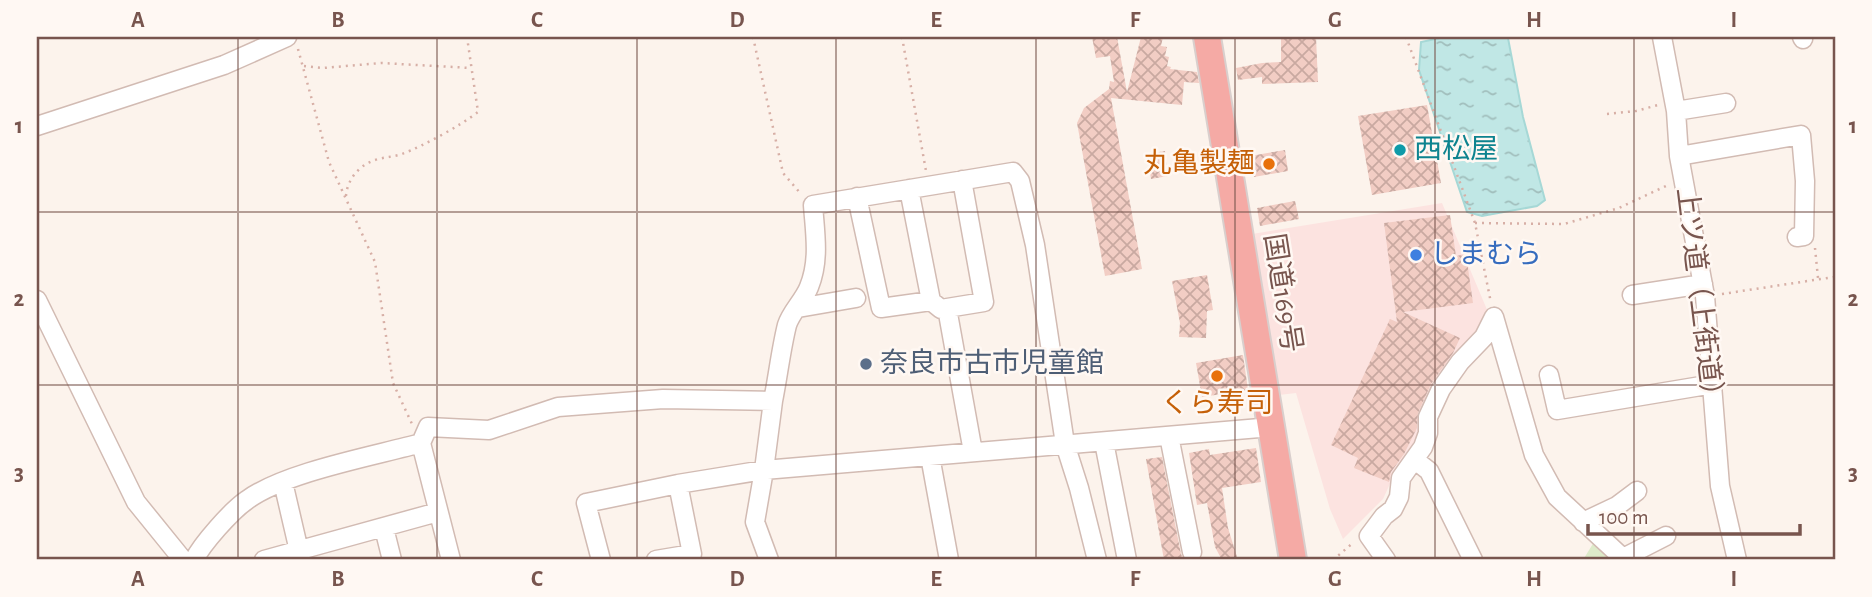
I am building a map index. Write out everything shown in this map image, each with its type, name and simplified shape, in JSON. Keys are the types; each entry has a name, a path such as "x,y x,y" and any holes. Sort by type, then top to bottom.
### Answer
{"highway":[{"name":"国道169号","path":"1206,37 1293,560"}],"street":[{"name":"上ツ道（上街道）","path":"1661,37 1675,106 1679,156 1704,290 1720,485 1737,560"},
{"path":"37,126 292,42"},
{"path":"1675,106 1726,103"},
{"path":"1679,156 1801,135 1805,181 1804,236 1797,237"},
{"path":"769,560 755,522 788,322 810,287 817,250 813,205 1013,172 1020,181 1035,244 1065,444 1097,560"},
{"path":"857,197 881,308 984,302 962,180"},
{"path":"909,189 973,452"},
{"path":"1632,295 1704,290"},
{"path":"799,308 856,298"},
{"path":"37,300 136,502 183,560"},
{"path":"1386,560 1368,536 1393,509 1399,497 1401,478 1423,447 1428,433 1428,416 1441,389 1460,362 1484,337 1494,317"},
{"path":"1494,317 1534,455 1557,497 1609,548 1624,559 1666,536"},
{"path":"1549,375 1558,410 1713,384"},
{"path":"451,560 421,443 428,427 489,430 558,407 663,399 773,401"},
{"path":"601,560 586,503 678,484 764,470 1272,426"},
{"path":"1169,436 1192,552"},
{"path":"1104,442 1127,560"},
{"path":"194,560 200,548 246,500 283,482 421,443"},
{"path":"930,456 949,560"},
{"path":"1415,460 1429,471 1473,560"},
{"path":"283,482 299,551"},
{"path":"656,560 692,554 678,484"},
{"path":"1583,522 1617,506 1637,491"},
{"path":"264,560 438,512"},
{"path":"384,528 392,560"}],"path":[{"path":"346,199 347,186 356,172 373,160 401,155 464,123 478,112 467,37"},
{"path":"753,37 783,173 790,185 813,205"},
{"path":"902,37 929,185"},
{"path":"1406,37 1475,223 1494,317"},
{"path":"292,42 304,66 329,162 375,262 393,383 421,443"},
{"path":"304,66 323,68 382,63 471,68"},
{"path":"1607,114 1675,106"},
{"path":"1475,223 1564,225 1619,208 1684,177"},
{"path":"1818,267 1818,278"},
{"path":"1704,290 1754,290 1834,276"},
{"path":"1333,560 1363,534 1368,536"}],"shaded area":[{"path":"1442,203 1488,312 1422,436 1394,475 1383,499 1343,539 1330,509 1296,393 1279,395 1252,234"}],"green space":[{"path":"1594,542 1619,560 1583,560"}],"water":[{"path":"1445,37 1508,38 1523,117 1545,200 1537,206 1482,216 1467,212 1419,70 1421,42"}],"building":[{"path":"1092,37 1117,37 1127,92 1141,37 1163,37 1161,46 1167,47 1165,56 1169,57 1167,66 1171,67 1170,69 1197,72 1199,83 1184,82 1182,105 1111,98 1142,269 1105,276 1077,123 1084,108 1109,89 1110,81 1114,82 1110,56 1096,58"},
{"path":"1281,37 1316,37 1318,82 1262,84 1262,77 1238,80 1236,68 1281,62"},
{"name":"西松屋","path":"1427,105 1441,183 1372,195 1358,116"},
{"name":"丸亀製麺","path":"1285,150 1288,171 1254,177 1250,156"},
{"path":"1165,151 1168,176 1151,179 1147,154"},
{"path":"1295,201 1299,219 1260,226 1257,208"},
{"path":"1450,215 1456,256 1466,254 1473,303 1403,312 1460,338 1431,384 1418,413 1417,428 1391,472 1389,482 1354,468 1358,458 1331,445 1390,319 1397,322 1384,223"},
{"path":"1207,275 1213,310 1207,311 1206,338 1179,337 1180,323 1172,281"},
{"name":"くら寿司","path":"1243,355 1248,390 1202,397 1196,363"},
{"path":"1256,448 1261,482 1222,488 1228,528 1238,560 1222,560 1215,547 1207,503 1197,505 1189,453 1209,449 1210,455"},
{"path":"1162,457 1184,560 1164,560 1146,459"}],"place":[{"name":"西松屋","path":"1400,150"},
{"name":"丸亀製麺","path":"1269,164"},
{"name":"しまむら","path":"1416,255"},
{"name":"奈良市古市児童館","path":"866,364"},
{"name":"くら寿司","path":"1217,376"}]}
